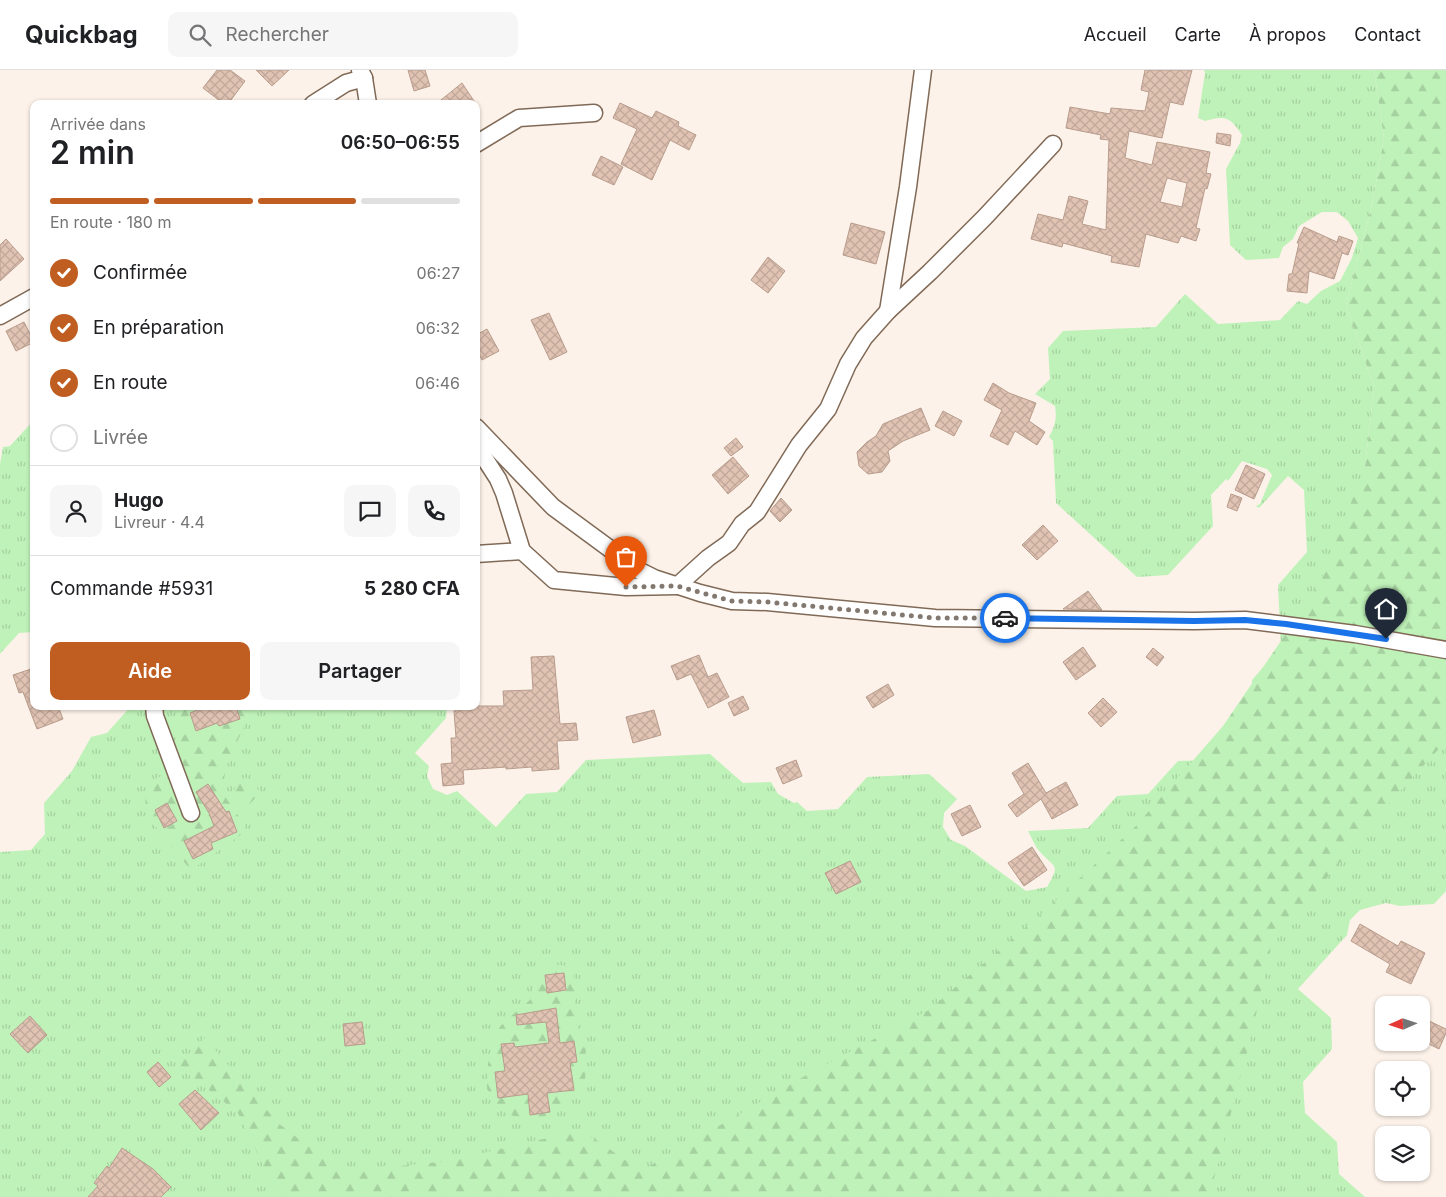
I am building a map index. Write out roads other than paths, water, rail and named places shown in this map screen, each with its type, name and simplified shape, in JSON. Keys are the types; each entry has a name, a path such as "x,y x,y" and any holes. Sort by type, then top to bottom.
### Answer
{"street":[{"path":"888,311 908,187 923,70"},
{"path":"319,100 364,73 367,100"},
{"path":"480,142 519,118 594,113"},
{"path":"480,451 498,479 522,551 554,580 626,587 677,586 708,558 729,543 742,524 757,512 799,445 828,409 848,364 864,338 888,311 985,217 1053,144"},
{"path":"0,316 30,300"},
{"path":"480,431 552,508 640,571 677,586 732,601 767,602 935,618 1245,620 1355,634 1446,650"},
{"path":"480,554 522,551"},
{"path":"154,710 191,814"}]}
